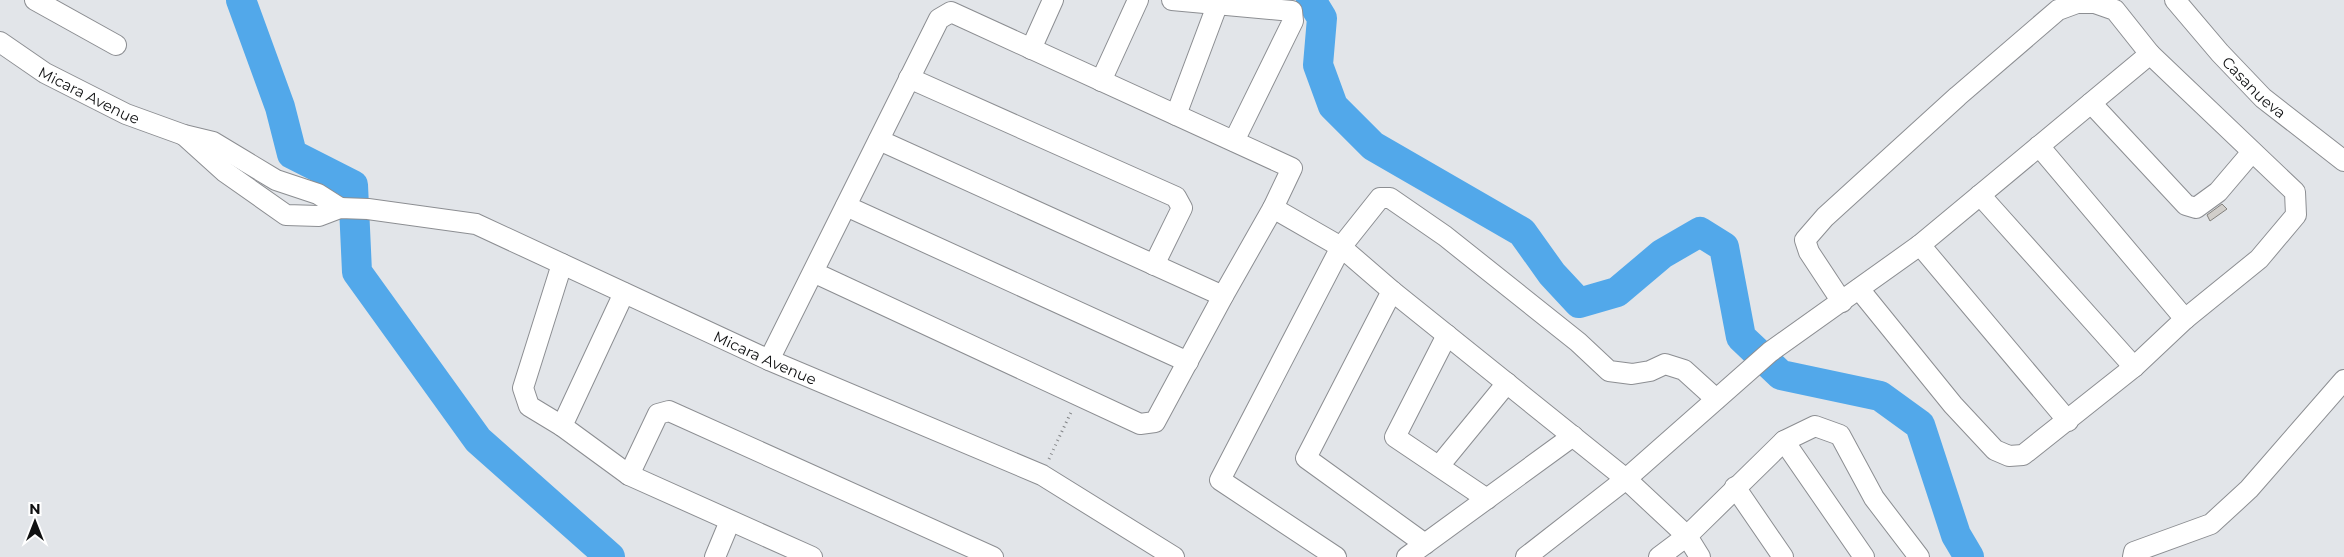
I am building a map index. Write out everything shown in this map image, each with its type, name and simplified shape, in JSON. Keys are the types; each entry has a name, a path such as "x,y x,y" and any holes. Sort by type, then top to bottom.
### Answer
{"street":[{"path":"1031,49 1053,0"},
{"path":"1101,81 1138,0"},
{"path":"1172,0 1292,11 1293,21 1234,141"},
{"name":"Casanueva","path":"2175,0 2220,53 2263,98 2344,161"},
{"path":"46,2 116,45"},
{"path":"1176,115 1218,3"},
{"path":"1842,302 1809,252 1805,240 1824,217 1950,103 2058,10 2077,3 2095,3 2115,10 2150,54 2295,192 2296,215 2259,259 2184,319 2134,367 2023,455 2009,456 1995,450 1953,405 1859,289"},
{"path":"770,360 813,272 846,206 878,140 939,19 951,12 1292,168 1273,208 1155,422 1150,424 1140,424 813,272"},
{"name":"Micara Avenue","path":"0,42 53,77 126,114 184,135 213,142 276,180 318,194 340,208"},
{"path":"1526,557 1626,479 1764,357 1920,245 2150,54"},
{"path":"909,78 1176,197 1182,208 1154,265"},
{"path":"2091,103 2186,205 2196,208 2218,192 2252,152"},
{"name":"Micara Avenue","path":"184,135 225,172 286,216 319,216 340,208 368,209 476,224 770,360 1042,475 1174,557"},
{"path":"878,140 1223,296"},
{"path":"2039,146 2184,319"},
{"path":"1980,195 2134,367"},
{"path":"1336,557 1220,480 1341,247 1371,206 1380,198 1390,198 1460,248 1578,342 1609,371 1632,374 1665,364 1684,370 1716,399"},
{"path":"846,206 1188,362"},
{"path":"1273,208 1341,247 1392,291 1626,479 1686,536 1700,557"},
{"path":"1920,245 2068,421"},
{"path":"562,264 523,388 530,406 562,426 629,475 812,557"},
{"path":"1392,291 1306,458 1425,544"},
{"path":"562,426 624,293"},
{"path":"1447,335 1395,437 1487,499"},
{"path":"2132,557 2134,552 2211,524 2249,489 2344,380"},
{"path":"1439,466 1508,383"},
{"path":"629,475 658,414 669,411 988,556"},
{"path":"1659,557 1686,536 1784,441 1815,426 1840,435 1874,498 1919,557"},
{"path":"1407,557 1573,436"},
{"path":"1784,441 1864,557"},
{"path":"1735,487 1783,557"},
{"path":"715,557 730,521"}],"path":[{"path":"1042,475 1078,396"}],"building":[{"path":"2222,204 2227,209 2210,221 2207,215"}],"waterway":[{"path":"241,0 280,107 292,154 353,185 357,272 478,440 610,557"},
{"path":"1311,0 1322,18 1318,65 1333,106 1373,146 1522,232 1552,274 1579,303 1617,292 1662,254 1700,232 1724,247 1741,337 1781,375 1880,396 1920,425 1956,535 1969,557"}]}
